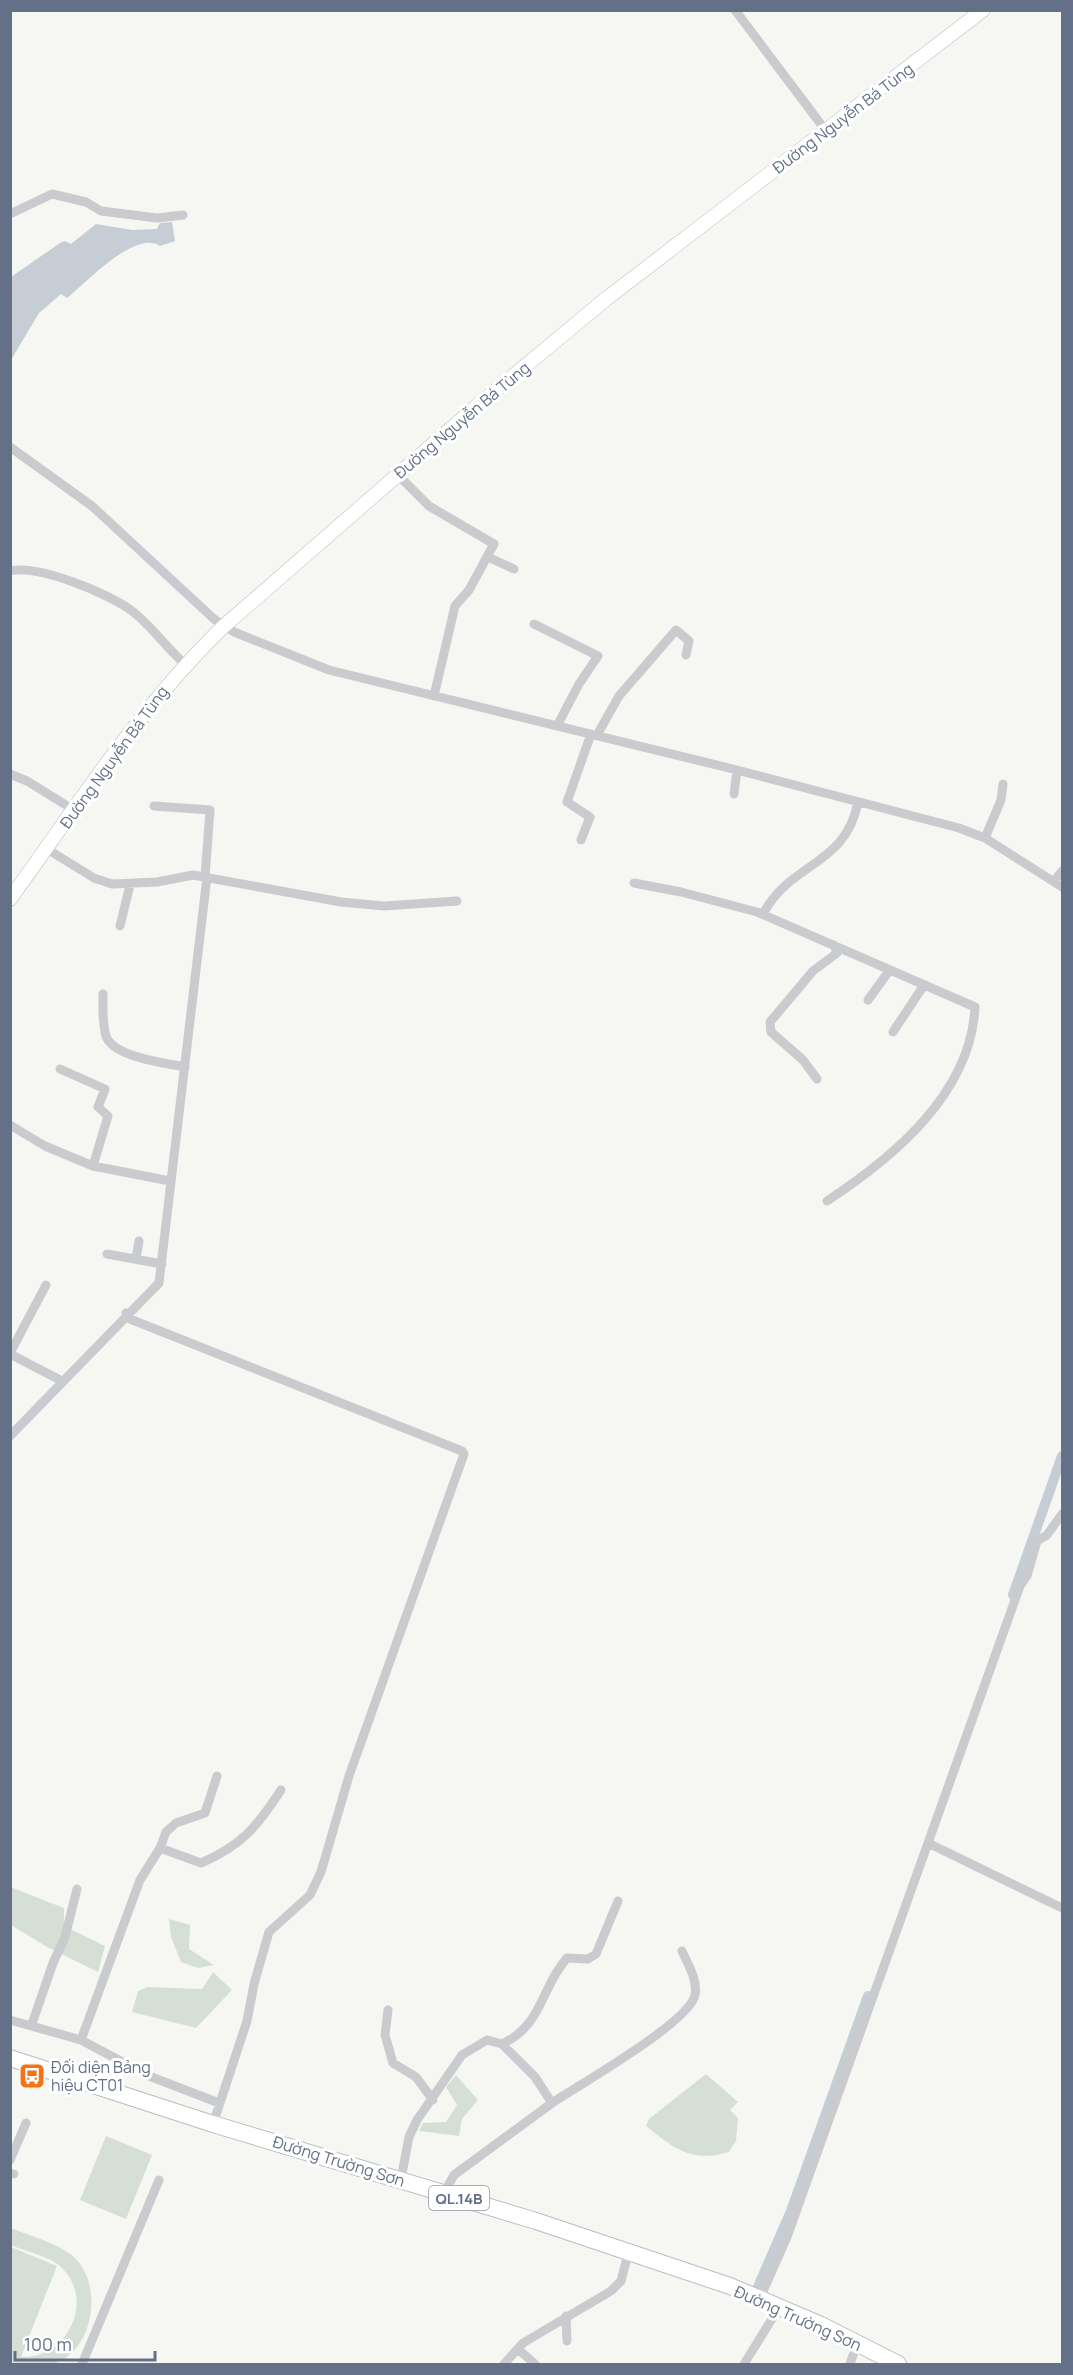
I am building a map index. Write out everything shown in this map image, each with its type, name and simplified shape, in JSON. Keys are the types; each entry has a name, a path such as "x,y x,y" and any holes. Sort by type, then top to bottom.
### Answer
{"highway":[{"name":"Đường Trường Sơn","path":"10,2058 213,2124 444,2193 760,2298 898,2364"}],"main road":[{"name":"Đường Nguyễn Bá Tùng","path":"10,899 145,711 185,664 224,626 606,299 982,10"}],"street":[{"path":"735,10 826,131"},
{"path":"10,214 38,200 60,194 86,202 101,211 157,218 183,215"},
{"path":"10,447 92,506 224,626 329,670 737,770 958,828 985,838 1062,887"},
{"path":"400,473 429,506 494,544 469,590 455,606 434,696"},
{"path":"488,557 514,569"},
{"path":"10,571 37,570 78,585 127,608 185,664"},
{"path":"534,624 598,656 579,684 557,726"},
{"path":"581,840 590,817 567,802 594,735 619,696 676,630 689,641 686,655"},
{"path":"734,794 737,770"},
{"path":"10,774 74,810"},
{"path":"985,838 1001,800 1003,784"},
{"path":"763,914 783,884 841,844 855,820 858,802"},
{"path":"10,1436 126,1313 159,1282 186,1067 206,877 210,810 154,806"},
{"path":"46,849 94,878 112,884 130,885 193,875 341,902 384,906 457,901"},
{"path":"1054,881 1062,871"},
{"path":"634,883 681,892 763,914 889,971 975,1006 974,1026 964,1059 930,1114 879,1165 827,1201"},
{"path":"120,926 130,885"},
{"path":"817,1079 803,1060 771,1032 770,1023 813,971 837,952 834,945"},
{"path":"868,1000 889,971"},
{"path":"893,1032 924,985"},
{"path":"103,994 104,1029 107,1039 113,1045 125,1053 186,1067"},
{"path":"60,1069 105,1089 98,1107 108,1116 93,1166"},
{"path":"10,1125 45,1146 93,1166 170,1181"},
{"path":"136,1260 139,1240"},
{"path":"107,1254 162,1264"},
{"path":"46,1285 10,1354 62,1381"},
{"path":"126,1313 130,1319 315,1391 462,1451 464,1454 349,1776 321,1872 310,1895 269,1932 254,1984 247,2021 213,2124"},
{"path":"760,2298 787,2237 1020,1586 1027,1576 1037,1541 1047,1535 1062,1514"},
{"path":"81,2040 140,1881 171,1826 205,1813 217,1776"},
{"path":"160,1848 201,1863 222,1854 242,1841 263,1817 280,1790"},
{"path":"928,1843 1062,1908"},
{"path":"32,2024 68,1928 77,1889"},
{"path":"502,2044 510,2040 535,2016 546,1998 553,1976 565,1959 570,1957 588,1959 596,1954 618,1901"},
{"path":"444,2193 454,2175 552,2103 652,2039 691,2006 695,1986 682,1952"},
{"path":"388,2010 385,2035 393,2063 416,2077 432,2100"},
{"path":"10,2020 32,2024 81,2040 149,2076 219,2103"},
{"path":"400,2179 409,2137 417,2120 467,2051 487,2040 502,2044 536,2078 552,2103"},
{"path":"10,2160 26,2123"},
{"path":"82,2364 159,2180"},
{"path":"504,2364 518,2349 566,2316 599,2300 611,2291 621,2281 628,2254"},
{"path":"744,2364 780,2306"},
{"path":"566,2316 567,2341"},
{"path":"850,2364 857,2343"},
{"path":"518,2349 535,2364"}],"shaded area":[{"path":"172,222 175,241 160,246 150,243 138,245 125,251 67,298 61,294 39,313 11,360 11,277 60,243 65,241 71,244 96,224 132,230 157,229 160,223"},
{"path":"10,1887 64,1908 64,1926 105,1946 98,1972 47,1947 11,1925"},
{"path":"169,1919 190,1925 189,1949 214,1965 198,1968 181,1962 171,1937"},
{"path":"213,1972 232,1990 196,2028 132,2012 138,1991 148,1987 202,1989"},
{"path":"706,2074 738,2102 730,2110 738,2118 736,2141 729,2152 704,2156 684,2152 646,2126 649,2119"},
{"path":"456,2075 478,2100 462,2119 459,2136 419,2131 423,2123 446,2122 457,2105 446,2087"},
{"path":"106,2136 152,2155 126,2219 80,2200"},
{"path":"11,2228 67,2252 83,2269 89,2283 90,2315 86,2330 79,2344 69,2355 51,2365 11,2364 11,2354 19,2357 11,2353 11,2247 57,2266 21,2357 37,2355 51,2349 63,2339 76,2311 76,2296 72,2281 57,2264 45,2257 11,2245"}],"waterway":[{"path":"1013,1595 1062,1456"},
{"path":"754,2296 791,2211 868,1996"}],"place":[{"name":"Đối diện Bảng hiệu CT01","path":"32,2076"}]}
